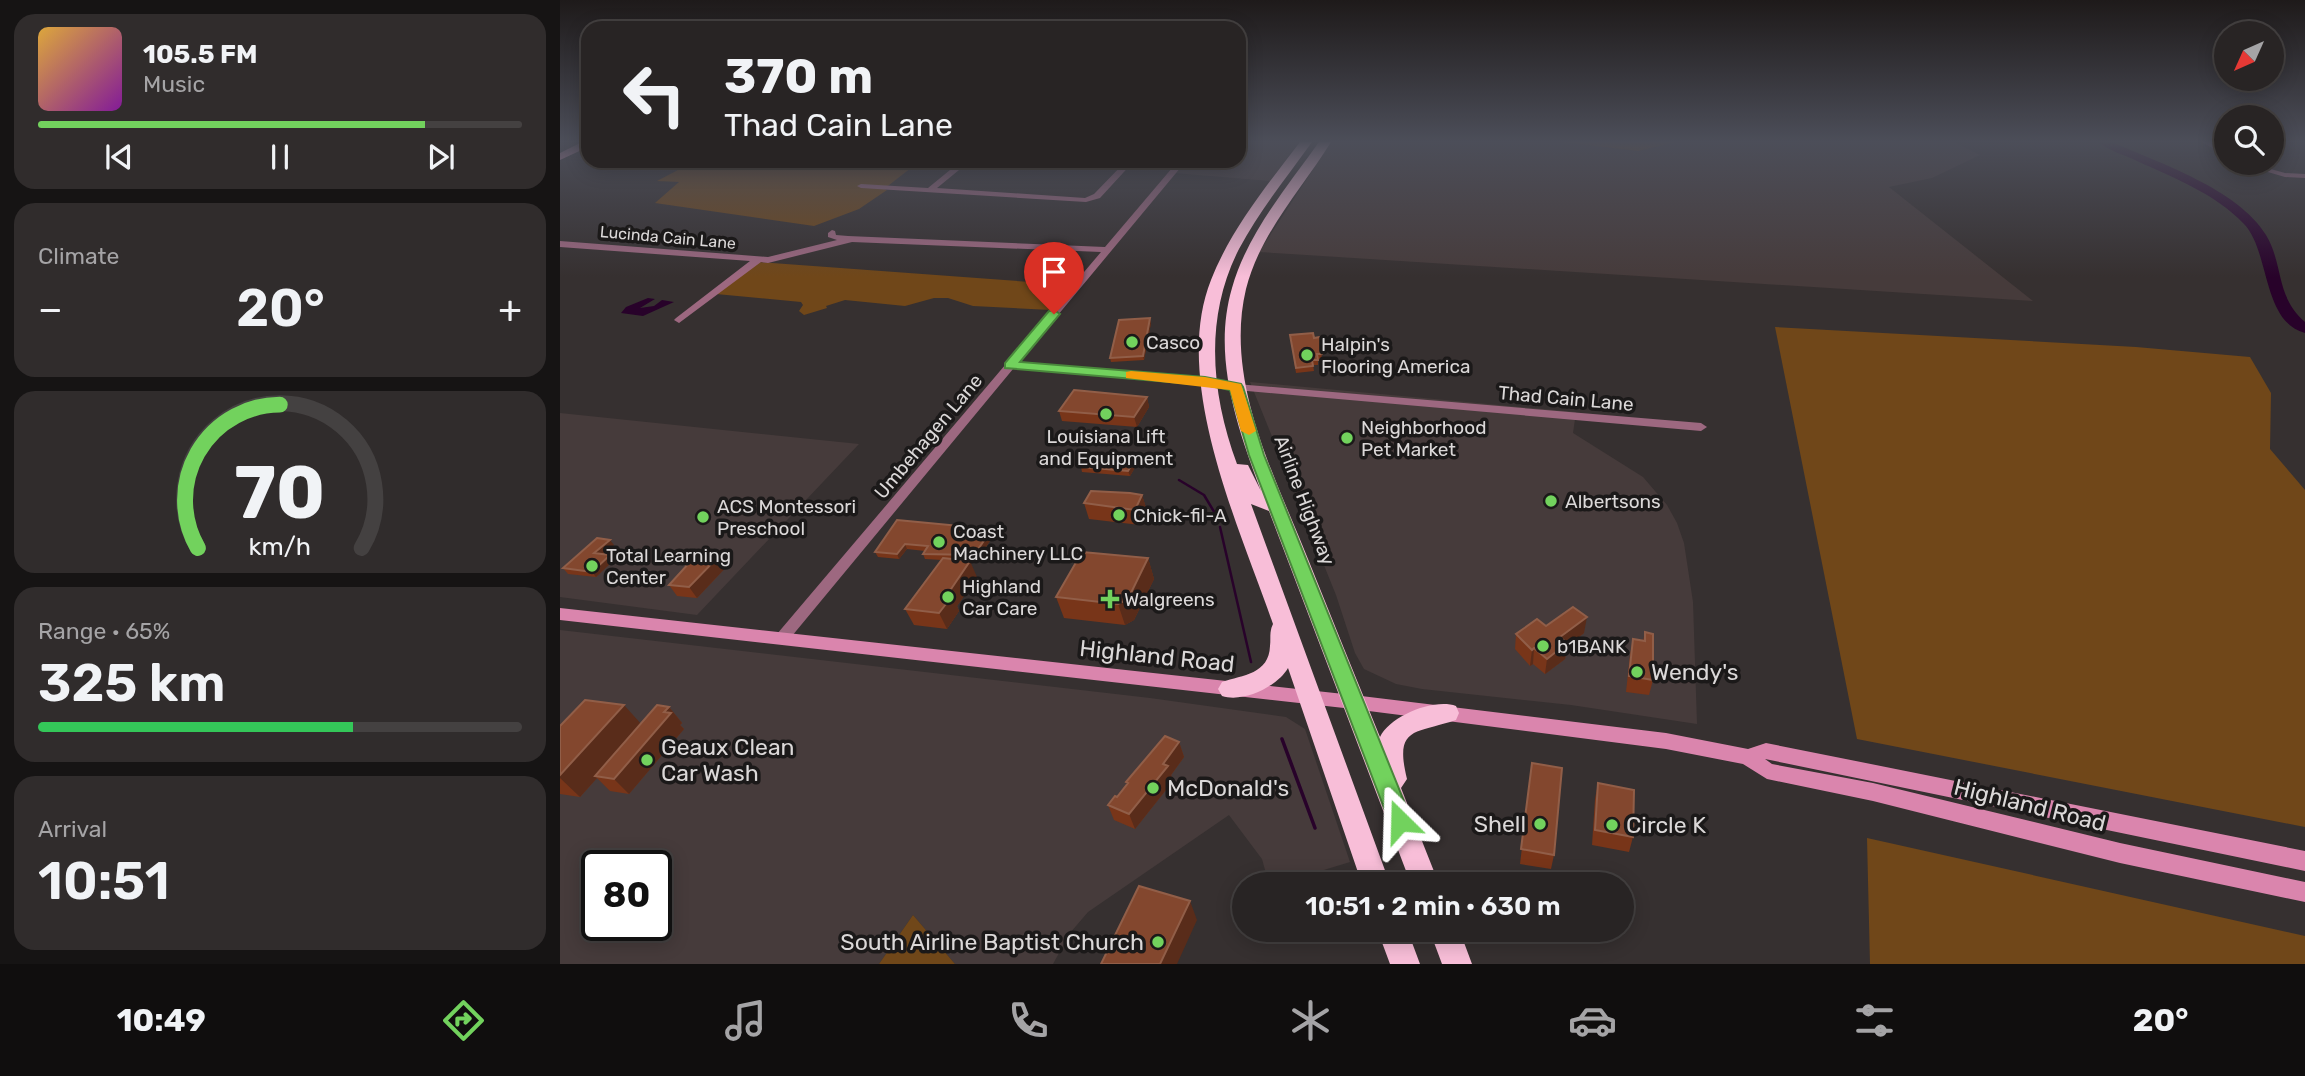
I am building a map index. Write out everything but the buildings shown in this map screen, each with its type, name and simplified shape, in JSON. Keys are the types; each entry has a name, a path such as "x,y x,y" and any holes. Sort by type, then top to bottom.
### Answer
{"highway":[{"path":"1274,187 1237,238 1210,298 1205,339 1205,381 1221,446 1372,872"},
{"name":"Airline Highway","path":"1293,187 1258,240 1236,292 1231,343 1236,387 1276,505 1420,872"},
{"path":"1210,405 1256,500 1262,504 1276,505"},
{"path":"1230,689 1266,678 1280,664 1283,650 1279,605"},
{"path":"1400,821 1397,788 1389,760 1391,739 1406,725 1447,713"},
{"path":"1397,942 1405,964"},
{"path":"1449,942 1457,964"}],"main road":[{"name":"Highland Road","path":"560,614 1601,732 1748,757 1767,771 1873,792 2120,853 2305,892"},
{"name":"Highland Road","path":"1748,757 1766,751 2305,861"}],"street":[{"path":"878,187 1082,200 1097,196 1105,187"},
{"path":"930,190 934,187"},
{"name":"Umbehagen Lane","path":"782,638 1160,187"},
{"path":"832,233 832,237 852,239 968,244 990,242 1108,250"},
{"path":"758,260 785,257 852,239"},
{"name":"Lucinda Cain Lane","path":"560,244 758,260"},
{"name":"Lucinda Cain Lane","path":"679,320 758,260"},
{"name":"Thad Cain Lane","path":"1010,366 1205,381 1236,387 1701,428"}],"shaded area":[{"path":"673,187 887,187 884,189 887,190 859,209 814,226 655,203"},
{"path":"1302,187 1889,187 2033,301 1259,252"},
{"path":"758,262 1072,285 1051,310 973,306 948,298 934,298 905,306 845,300 804,315 799,311 803,305 801,302 716,294"},
{"path":"648,298 655,299 640,308 654,306 662,300 674,302 643,316 621,313 626,307"},
{"path":"1775,327 2136,347 2250,357 2271,393 2270,449 2305,490 2305,827 1857,739"},
{"path":"1250,382 1576,412 1573,433 1643,477 1667,505 1677,523 1684,543 1693,602 1697,724 1571,705 1422,689 1396,684 1364,669 1355,653 1336,595"},
{"name":"ACS Montessori Preschool","path":"560,413 859,444 697,615 560,597"},
{"path":"560,630 1150,698 1286,717 1305,729 1350,862 1317,872 1266,872 1262,859 1229,815 1088,912 1070,933 1053,964 955,964 913,915 879,964 560,964"},
{"path":"1867,838 2305,936 2305,964 1870,964"},
{"path":"913,915 955,964 879,964"}],"waterway":[{"path":"2199,187 2230,206 2260,235 2279,299 2296,322 2305,329"},
{"path":"1179,480 1204,495 1216,515"},
{"path":"1220,527 1251,662"},
{"path":"1282,739 1315,828"}],"slow traffic":[{"path":"1131,375 1205,381 1236,387 1249,431"}],"place":[{"name":"Casco","path":"1132,342"},
{"name":"Halpin's Flooring America","path":"1307,355"},
{"name":"Louisiana Lift and Equipment","path":"1106,414"},
{"name":"Neighborhood Pet Market","path":"1347,438"},
{"name":"Albertsons","path":"1551,501"},
{"name":"Chick-fil-A","path":"1119,515"},
{"name":"ACS Montessori Preschool","path":"703,517"},
{"name":"Coast Machinery LLC","path":"939,542"},
{"name":"Total Learning Center","path":"592,566"},
{"name":"Highland Car Care","path":"948,597"},
{"name":"Walgreens","path":"1110,599"},
{"name":"b1BANK","path":"1543,646"},
{"name":"Wendy's","path":"1637,672"},
{"name":"Geaux Clean Car Wash","path":"647,760"},
{"name":"McDonald's","path":"1153,788"},
{"name":"Shell","path":"1540,824"},
{"name":"Circle K","path":"1612,825"},
{"name":"South Airline Baptist Church","path":"1158,942"}],"route":[{"path":"1054,314 1010,366 1205,381 1236,387 1257,455 1400,821"}]}
